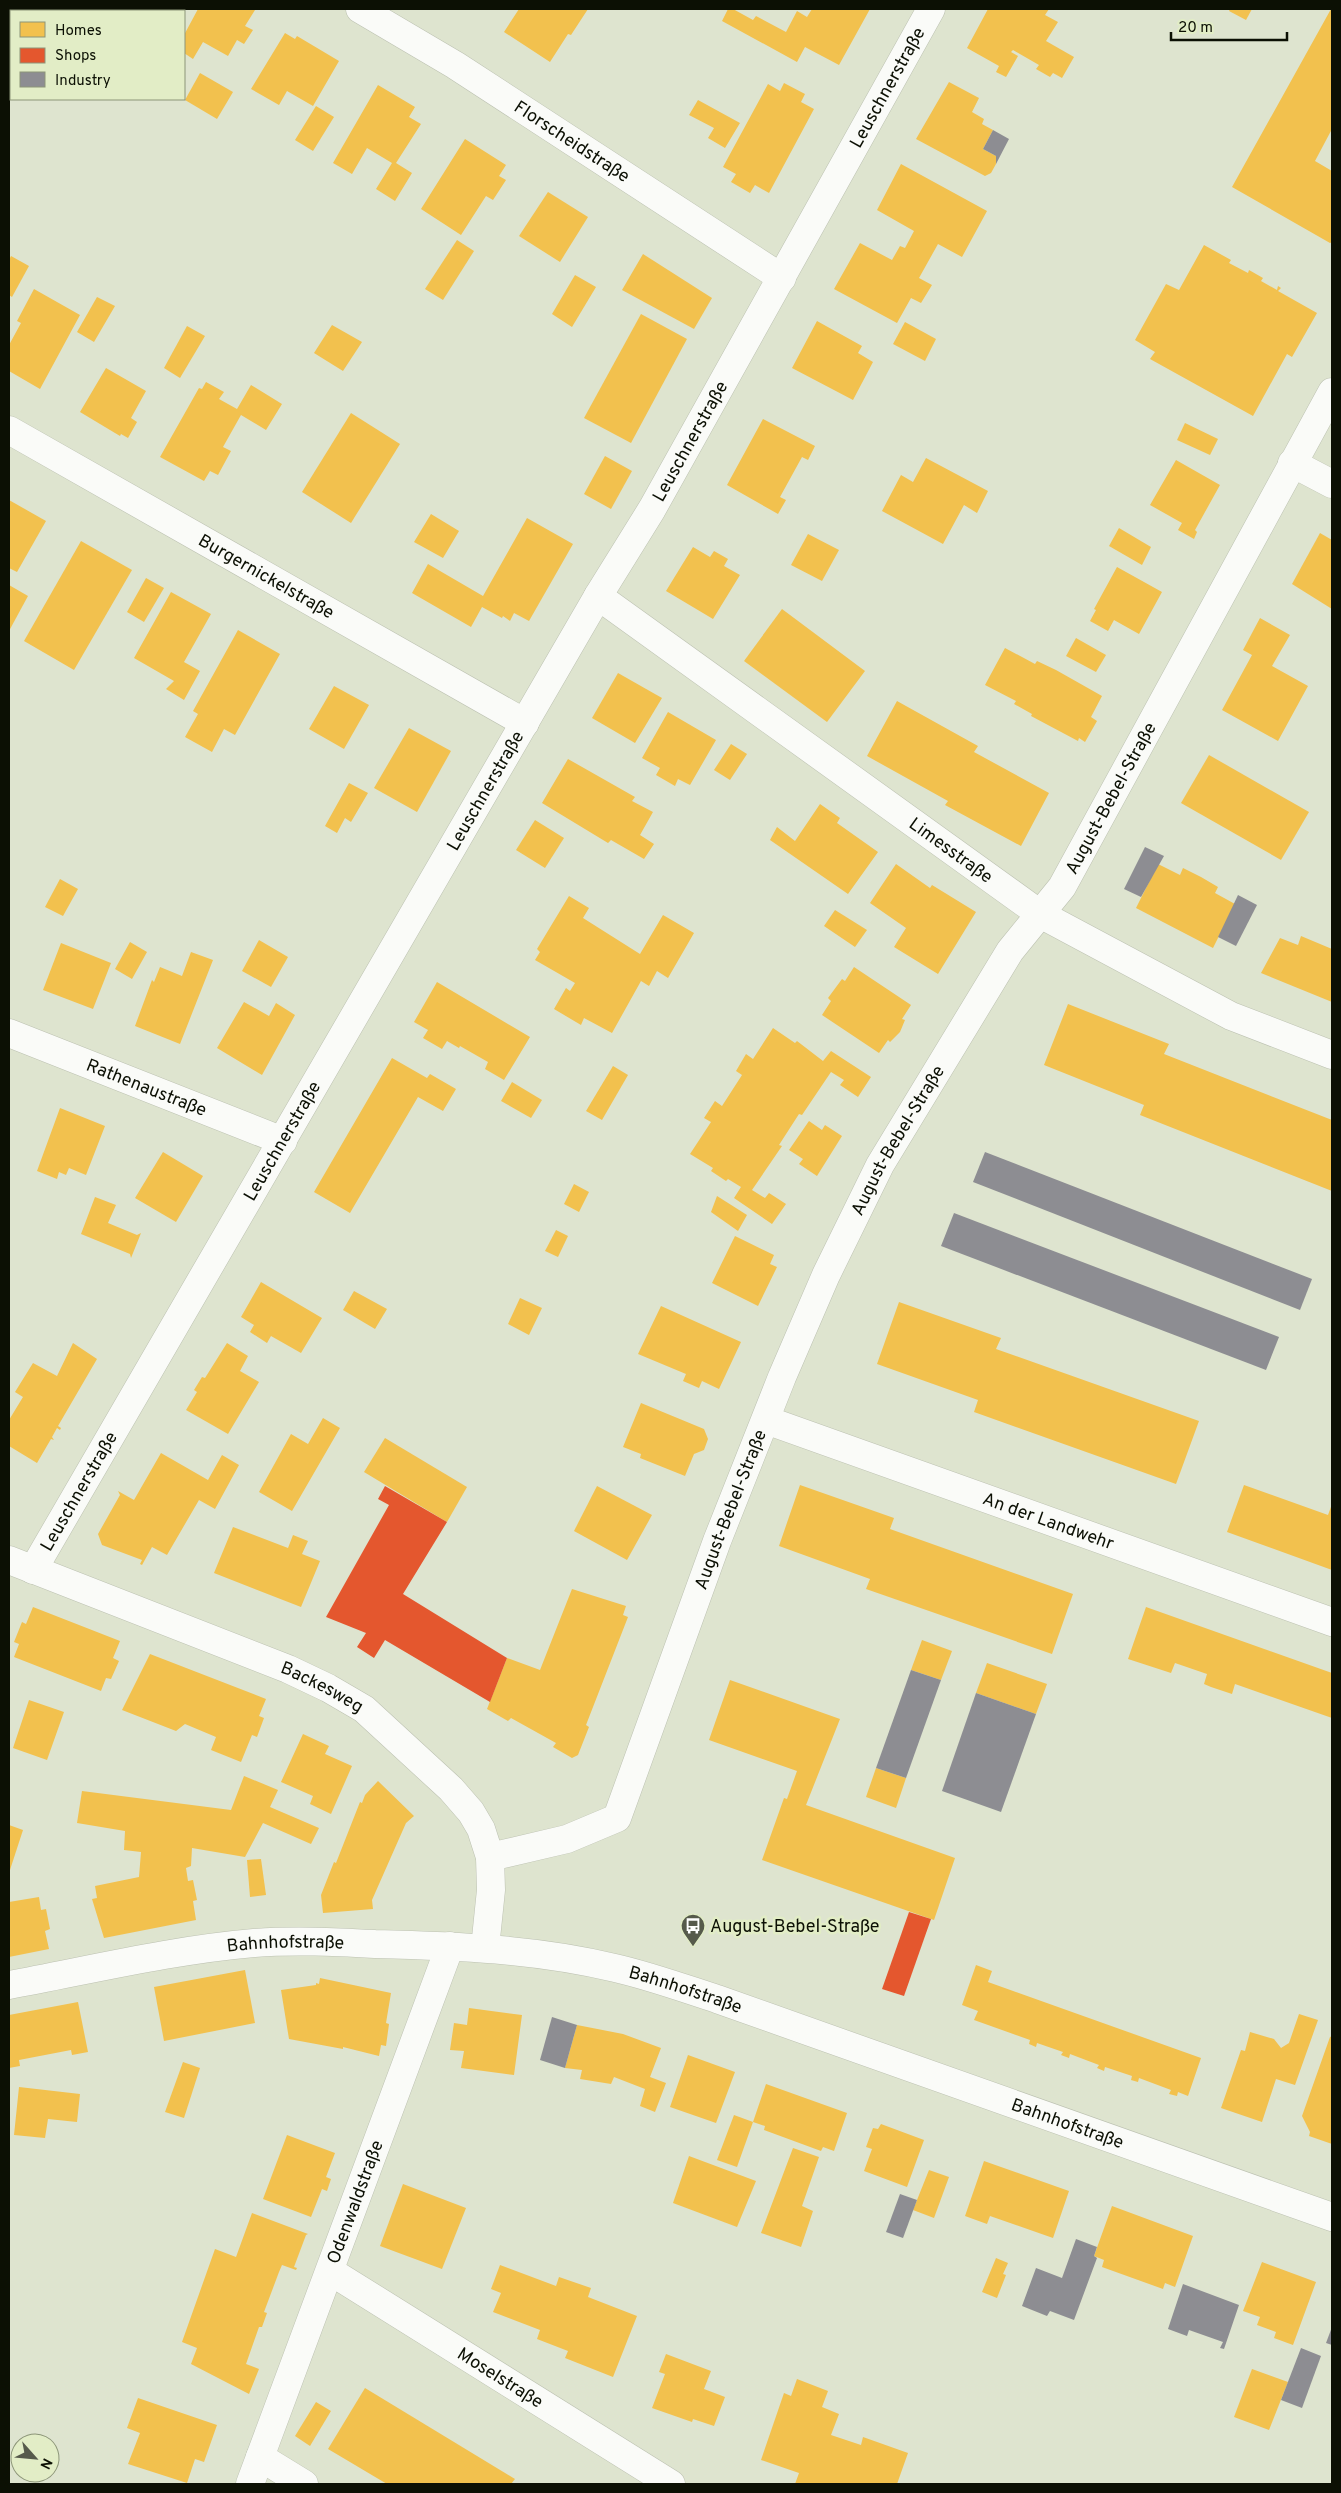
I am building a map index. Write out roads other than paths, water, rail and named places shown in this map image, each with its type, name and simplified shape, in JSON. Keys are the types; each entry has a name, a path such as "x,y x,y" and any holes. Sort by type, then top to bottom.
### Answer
{"street":[{"name":"Florscheidstraße","path":"360,9 455,65 782,278"},
{"name":"Leuschnerstraße","path":"21,1565 284,1141 598,596 652,509 931,9"},
{"name":"August-Bebel-Straße","path":"490,1857 567,1840 617,1818 717,1541 826,1275 880,1165 1010,951 1062,887 1332,392"},
{"name":"Burgernickelstraße","path":"9,430 525,723"},
{"path":"1292,463 1332,484"},
{"name":"Limesstraße","path":"598,596 1040,914 1231,1016 1332,1055"},
{"name":"Rathenaustraße","path":"9,1033 284,1141"},
{"name":"An der Landwehr","path":"766,1420 1332,1622"},
{"name":"Backesweg","path":"21,1565 288,1669 344,1696 385,1727 451,1789 471,1812 481,1829 490,1857 491,1890 485,1948"},
{"name":"Bahnhofstraße","path":"9,1985 175,1954 254,1943 309,1941 450,1946 485,1948 582,1961 616,1968 678,1986 1332,2217"},
{"name":"Odenwaldstraße","path":"250,2484 450,1946"},
{"name":"Moselstraße","path":"330,2271 671,2484"},
{"path":"260,2458 304,2484"}],"place":[{"name":"August-Bebel-Straße","path":"693,1947"}]}
